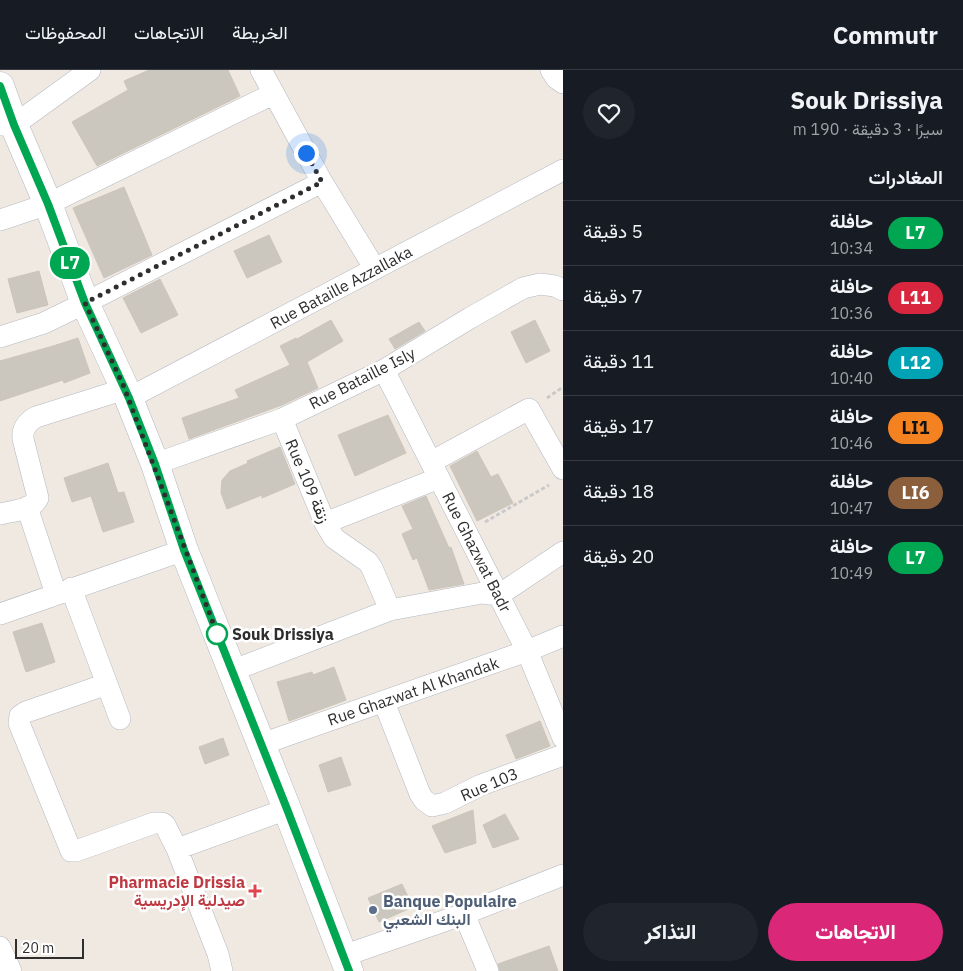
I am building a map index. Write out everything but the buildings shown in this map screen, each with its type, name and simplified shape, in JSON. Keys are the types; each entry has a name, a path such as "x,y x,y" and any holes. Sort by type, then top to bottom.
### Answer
{"main road":[{"path":"0,86 7,125 48,204 85,303 127,393 155,464 184,550 231,671 262,744 346,964"}],"street":[{"path":"7,125 90,70"},
{"path":"261,70 322,182 375,269"},
{"path":"552,70 556,78 563,83"},
{"path":"0,220 48,204 273,94"},
{"name":"Rue Bataille Azzallaka","path":"27,507 36,502 38,498 23,434 27,424 36,417 127,393 375,269 558,172"},
{"path":"0,337 44,323 322,182"},
{"name":"Rue Bataille Isly","path":"155,464 282,418 384,370 478,313 524,288 540,284 555,286 563,290"},
{"name":"Rue Ghazwat Badr","path":"384,370 527,651 563,738"},
{"path":"325,523 435,470 534,406 559,475"},
{"name":"Rue 109 زنقة","path":"282,418 325,523 334,538 368,562 390,610"},
{"path":"0,514 27,507 120,719"},
{"path":"0,614 184,550"},
{"path":"231,671 390,610 482,593 499,595 563,552"},
{"name":"Rue Ghazwat Al Khandak","path":"262,744 527,651 563,636"},
{"path":"106,684 26,712 19,718 70,849 76,851 159,823 165,825 177,849 218,954 222,971"},
{"name":"Rue 103","path":"384,702 420,794 429,805 440,805 481,785 563,755"},
{"path":"177,849 287,809"},
{"path":"346,964 563,875"},
{"path":"464,914 488,971"},
{"path":"0,947 11,971"}],"path":[{"path":"534,406 563,387"},
{"path":"467,532 559,475"}],"bus line":[{"name":"L7","path":"0,86 14,125 48,204 85,303 129,398 155,464 184,550 231,671 262,744 349,971"}],"place":[{"name":"Souk Drissiya","path":"217,634"},
{"name":"Pharmacie Drissia صيدلية الإدريسية","path":"255,891"},
{"name":"Banque Populaire البنك الشعبي","path":"373,910"}],"route":[{"path":"217,634 218,636 184,550 155,464 124,387 85,303 322,182 306,153"}]}
